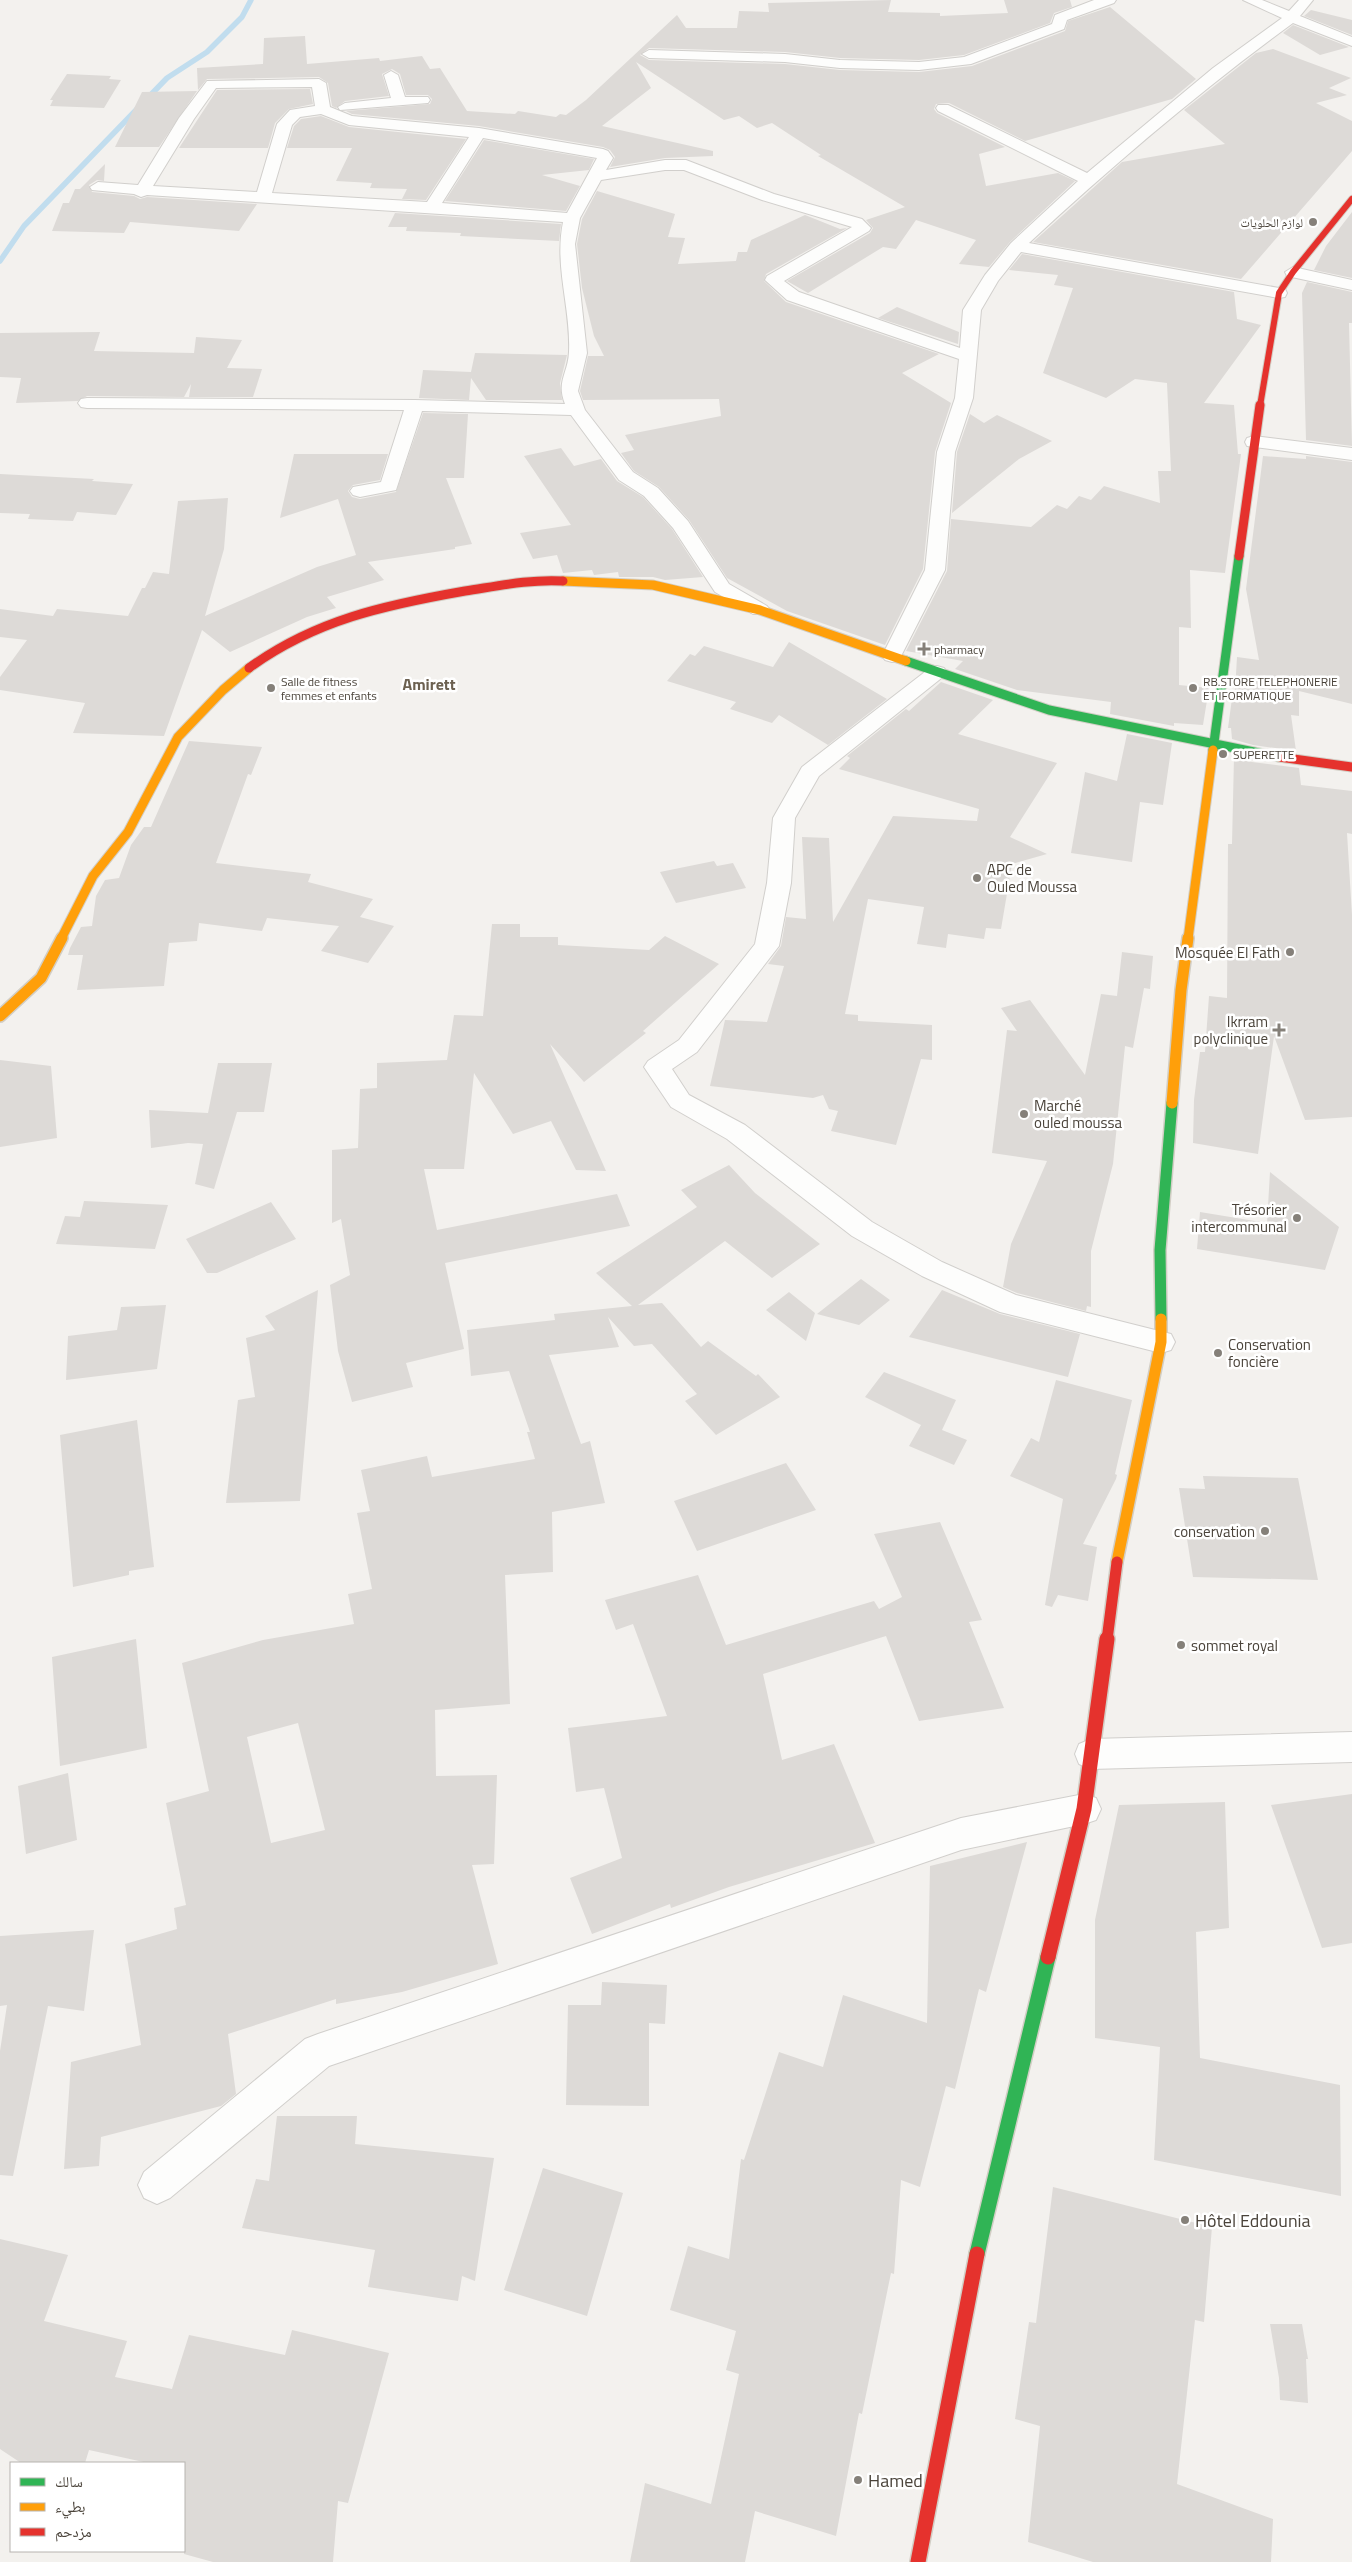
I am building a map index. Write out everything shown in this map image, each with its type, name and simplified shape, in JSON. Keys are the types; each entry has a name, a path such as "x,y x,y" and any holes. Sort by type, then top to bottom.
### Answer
{"main road":[{"path":"918,2562 980,2239 1084,1809 1121,1534 1161,1342 1160,1250 1181,990 1216,743 1254,442 1279,293 1293,272 1352,199"},
{"path":"0,1016 41,978 93,876 128,832 178,737 223,690 266,654 312,631 377,607 496,586 556,580 616,586 653,586 760,610 1049,710 1216,743 1252,752 1352,767"}],"street":[{"path":"649,54 785,58 840,64 919,66 966,61 1059,26 1060,18 1082,8 1109,0"},
{"path":"1250,0 1352,42"},
{"path":"892,656 935,570 946,452 964,398 972,310 991,279 1017,246 1088,180 1218,71 1292,17 1306,0"},
{"path":"391,75 399,102"},
{"path":"141,192 187,118 212,84 319,83 323,109"},
{"path":"263,197 285,124 295,113 423,100"},
{"path":"943,108 1088,180"},
{"path":"323,109 349,120 478,134 597,151 603,154 605,158 572,218 567,244 578,353 569,391 576,410 626,476 651,492 681,525 722,588 760,610"},
{"path":"432,207 478,134"},
{"path":"595,176 665,165 686,165 768,198 856,222 863,228 773,280 793,296 967,356"},
{"path":"98,187 141,192 432,207 572,218"},
{"path":"1017,246 1279,293"},
{"path":"1293,272 1352,285"},
{"path":"88,403 415,406 576,410"},
{"path":"360,491 389,486 415,406"},
{"path":"1254,442 1352,454"},
{"path":"937,672 810,772 784,818 779,882 767,946 688,1046 657,1067 680,1101 736,1132 862,1229 932,1270 1010,1304 1161,1342"},
{"path":"1092,1754 1352,1747"},
{"path":"157,2185 318,2052 961,1834 1084,1809"}],"building":[{"path":"891,0 888,12 940,13 940,16 1008,13 1004,0 1070,0 1072,7 1054,13 1050,23 964,55 919,60 840,58 785,52 649,48 640,55 649,60 785,64 840,70 919,72 972,66 1065,31 1068,21 1110,7 1196,79 1172,99 1025,141 949,103 936,104 934,109 937,113 1005,147 979,154 986,186 1058,173 1075,181 1010,242 989,267 959,264 976,240 916,220 896,249 883,247 808,293 787,281 870,233 873,228 866,220 905,207 818,156 821,155 772,123 757,128 739,116 724,120 636,62 651,88 602,126 713,151 713,156 665,158 610,167 615,157 610,150 603,147 479,126 352,114 346,111 430,104 432,99 428,95 406,95 400,74 392,69 382,74 389,96 345,101 336,108 332,106 328,83 319,77 207,79 198,90 197,68 263,64 264,38 305,36 307,64 379,58 380,61 422,56 430,69 440,68 467,111 515,114 518,111 556,117 560,114 566,115 586,100 677,15 686,28 737,28 739,11 769,12 768,3"},
{"path":"1311,10 1352,20 1352,35 1304,16"},
{"path":"1293,25 1349,47 1320,55 1283,33"},
{"path":"1273,49 1351,78 1329,88 1347,95 1316,103 1352,121 1352,151 1241,279 1033,242 1122,162 1225,144 1184,110 1256,53"},
{"path":"67,74 111,76 109,79 121,80 104,108 50,106 53,100 50,100"},
{"path":"310,89 313,104 289,109 275,123 268,148 179,148 217,90"},
{"path":"197,91 159,147 115,147 142,92"},
{"path":"321,116 349,127 466,139 426,200 402,199 407,189 370,188 372,183 336,181 352,148 287,148 294,126 301,119"},
{"path":"484,140 594,159 589,170 542,175 580,186 566,211 445,201"},
{"path":"105,164 104,181 97,180 89,185 92,192 134,196 140,199 147,197 257,204 239,231 130,222 124,233 52,231 63,203 69,203 75,189 80,189"},
{"path":"597,191 675,214 668,237 685,238 678,264 736,261 738,252 747,252 751,240 805,215 840,229 847,228 766,274 764,281 786,302 939,354 902,373 951,403 935,452 923,569 885,645 787,611 727,578 689,520 659,487 634,471 621,453 634,450 625,435 721,416 719,399 583,400 580,391 588,356 604,356 594,336 582,288 577,244 582,219"},
{"path":"1352,212 1352,278 1314,270 1326,246"},
{"path":"395,213 561,224 559,241 460,236 461,233 406,231 407,227 388,227"},
{"path":"1022,254 1234,292 1237,319 1261,325 1204,403 1234,405 1238,454 1241,454 1225,573 1190,570 1191,628 1179,627 1179,685 1209,688 1203,725 1174,723 1174,726 1110,714 1111,702 1017,690 955,669 963,661 906,651 947,571 951,519 1031,527 1057,505 1067,509 1079,496 1091,500 1104,486 1160,503 1158,471 1171,471 1167,383 1135,379 1106,398 1043,373 1073,288 1054,285 1058,275 1009,270"},
{"path":"1307,282 1352,292 1352,323 1349,323 1352,446 1306,440 1302,293"},
{"path":"897,307 959,332 958,344 878,318"},
{"path":"100,332 94,351 194,353 196,337 242,340 227,368 262,369 253,397 189,397 191,384 184,397 87,396 78,401 16,403 21,378 0,377 0,333"},
{"path":"475,353 567,355 560,383 562,400 486,400 471,378 469,400 419,398 423,370 471,372"},
{"path":"423,413 468,414 464,478 446,478 472,544 455,547 455,549 368,562 384,580 327,597 336,608 307,617 230,652 202,630 164,736 73,733 85,703 0,690 0,677 27,640 0,637 0,609 53,616 57,609 128,616 142,588 145,588 153,572 169,574 178,501 228,498 224,549 205,616 317,567 356,555 338,499 280,518 294,454 388,454 380,480 353,485 348,491 352,497 360,499 396,492"},
{"path":"970,414 984,423 997,415 1052,441 1019,459 952,513 957,452"},
{"path":"561,448 574,466 601,459 617,481 643,497 672,529 703,577 665,580 653,577 619,577 618,572 594,575 592,570 563,573 557,555 533,559 520,533 571,525 524,456"},
{"path":"1263,456 1306,459 1306,456 1352,462 1352,704 1299,691 1299,716 1291,715 1296,751 1253,745 1232,739 1231,728 1228,728 1233,691 1235,691 1237,657 1259,660 1246,589"},
{"path":"0,474 94,479 92,481 133,484 116,515 77,512 73,521 28,519 30,514 0,513"},
{"path":"789,642 887,699 828,745 779,715 772,723 730,709 736,702 667,681 690,654 695,656 704,646 773,667"},
{"path":"941,682 993,700 958,734 1057,763 1010,837 1047,854 1012,864 1001,929 986,928 984,939 948,934 946,948 917,944 924,907 868,899 845,1014 858,1015 858,1021 932,1025 932,1060 921,1059 896,1145 831,1131 838,1111 829,1109 823,1095 813,1098 710,1086 725,1020 767,1022 784,966 768,964 781,946 786,917 806,919 802,837 829,838 833,922 893,816 977,821 979,809 839,769 850,758 847,756 906,709 909,711"},
{"path":"1127,734 1172,743 1163,805 1140,802 1132,862 1071,853 1085,772 1117,781"},
{"path":"189,741 262,747 251,775 248,774 216,863 311,874 308,882 373,899 360,917 394,926 368,963 321,951 339,926 267,918 262,931 199,923 197,941 169,943 164,986 77,990 83,955 68,955 70,948 81,927 92,926 96,896 105,880 119,878 131,845 144,827 151,827"},
{"path":"1234,757 1252,762 1299,768 1301,785 1352,791 1352,834 1347,833 1352,915 1352,1117 1305,1120 1274,1036 1258,1154 1193,1143 1194,1100 1200,1052 1205,1052 1209,996 1227,998 1228,844 1232,844"},
{"path":"714,861 717,866 733,863 746,888 676,903 660,872"},
{"path":"492,924 520,924 520,937 558,937 558,945 649,950 665,936 719,964 643,1031 646,1033 584,1082 550,1044 606,1171 576,1170 551,1121 513,1134 474,1073 464,1169 424,1169 437,1230 617,1194 630,1226 445,1263 464,1349 406,1363 413,1387 352,1402 338,1351 330,1285 350,1275 341,1219 332,1223 332,1150 358,1148 360,1089 377,1088 377,1063 447,1060 454,1015 483,1016"},
{"path":"1122,952 1153,956 1150,989 1144,988 1133,1048 1125,1046 1113,1164 1091,1251 1091,1307 1087,1306 1086,1311 1017,1293 1003,1287 1011,1244 1047,1161 992,1153 1007,1030 1017,1031 1001,1008 1030,1000 1085,1075 1101,994 1117,996"},
{"path":"0,1060 51,1066 57,1138 0,1147"},
{"path":"218,1063 272,1063 264,1112 237,1112 214,1189 195,1184 203,1144 188,1143 151,1148 149,1110 208,1113"},
{"path":"729,1165 755,1193 820,1244 772,1278 725,1241 638,1305 662,1303 701,1347 708,1341 756,1376 758,1374 780,1397 716,1435 685,1401 697,1394 652,1344 634,1346 608,1317 619,1347 549,1355 581,1444 590,1441 605,1503 552,1512 553,1572 505,1575 510,1704 435,1710 436,1776 497,1775 494,1864 472,1865 498,1964 402,1992 336,2004 336,1999 228,2034 236,2094 221,2106 101,2137 99,2166 64,2169 71,2062 141,2045 125,1944 177,1929 174,1908 186,1905 166,1803 209,1791 182,1663 263,1640 354,1624 348,1594 372,1589 357,1513 370,1511 361,1470 427,1456 432,1477 535,1459 527,1432 530,1432 509,1371 471,1376 467,1330 555,1320 554,1314 632,1306 596,1273 697,1207 681,1190","holes":["298,1723 325,1830 271,1843 247,1737"]},
{"name":"Trésorier intercommunal","path":"1270,1172 1339,1227 1325,1270 1197,1249 1200,1212 1267,1223"},
{"path":"84,1201 168,1205 155,1249 56,1244 65,1216 80,1217"},
{"path":"271,1202 296,1239 217,1273 207,1273 186,1239"},
{"path":"861,1279 890,1300 859,1325 817,1314"},
{"path":"318,1290 300,1501 226,1503 238,1400 255,1397 246,1338 275,1330 265,1316"},
{"path":"942,1290 1000,1314 1080,1334 1068,1377 909,1337"},
{"path":"789,1292 815,1313 806,1341 766,1310"},
{"path":"166,1305 157,1369 66,1380 68,1336 117,1330 121,1307"},
{"path":"884,1372 956,1400 942,1430 967,1440 954,1465 909,1446 921,1425 865,1397"},
{"path":"1056,1380 1132,1400 1115,1474 1117,1475 1116,1479 1083,1544 1097,1547 1088,1601 1058,1595 1052,1607 1045,1605 1063,1499 1010,1476 1031,1438 1039,1442"},
{"path":"137,1420 154,1567 129,1571 129,1575 73,1587 60,1435"},
{"path":"786,1463 816,1510 697,1551 674,1501"},
{"path":"1203,1476 1298,1478 1318,1580 1193,1577 1179,1488 1205,1489"},
{"path":"940,1522 982,1620 969,1622 1004,1708 919,1721 886,1636 763,1674 782,1760 834,1744 875,1843 729,1887 671,1908 670,1904 592,1934 570,1878 622,1858 604,1788 576,1792 568,1728 667,1716 633,1624 616,1630 605,1600 698,1575 726,1645 874,1601 879,1609 902,1597 874,1534"},
{"path":"136,1639 147,1748 60,1766 52,1657"},
{"path":"68,1773 77,1840 26,1854 18,1786"},
{"path":"1352,1794 1352,1943 1322,1948 1271,1805"},
{"path":"1225,1802 1229,1928 1196,1932 1200,2058 1340,2085 1341,2196 1154,2160 1160,2047 1095,2038 1095,1920 1119,1805"},
{"path":"1027,1842 986,1992 979,1989 955,2089 946,2086 920,2187 901,2180 894,2274 891,2273 862,2414 859,2413 836,2536 755,2511 745,2562 630,2562 645,2483 711,2504 739,2374 726,2370 736,2331 670,2310 688,2246 729,2259 741,2159 744,2160 779,2052 823,2067 843,1995 927,2023 930,1866"},
{"path":"94,1930 84,2011 48,2006 13,2176 0,2175 0,2051 7,2005 0,2006 0,1936"},
{"path":"602,1982 667,1985 665,2024 649,2023 649,2106 566,2105 568,2005 601,2005"},
{"path":"277,2116 357,2116 355,2144 494,2158 475,2281 462,2276 458,2301 368,2287 375,2250 242,2228 256,2179 269,2181"},
{"path":"543,2168 623,2193 587,2316 504,2290"},
{"path":"1053,2187 1212,2227 1204,2322 1195,2320 1177,2484 1273,2519 1271,2562 1093,2562 1028,2542 1040,2426 1015,2419 1029,2322 1036,2323"},
{"path":"0,2239 68,2255 44,2321 127,2341 115,2377 172,2389 189,2335 285,2355 292,2330 389,2353 348,2503 338,2501 333,2562 213,2562 184,2554 185,2462 143,2462 89,2450 85,2462 20,2462 0,2449"},
{"path":"1270,2324 1302,2324 1308,2359 1306,2359 1308,2403 1280,2400 1279,2378"}],"waterway":[{"path":"0,261 24,226 167,78 207,52 242,17 251,0"}],"traffic: fast":[{"path":"1213,750 1239,556"},
{"path":"906,661 1049,710 1279,757"},
{"path":"1161,1319 1160,1250 1172,1103"},
{"path":"977,2254 1048,1957"}],"traffic: slow":[{"path":"563,581 616,585 653,585 760,610 906,661"},
{"path":"0,1016 41,978 93,876 128,832 178,737 223,690 249,668"},
{"path":"1172,1103 1181,990 1213,750"},
{"path":"1117,1562 1161,1342 1161,1319"}],"traffic: jam":[{"path":"1239,556 1254,442 1279,293 1293,272 1352,199"},
{"path":"249,668 299,636 326,624 354,615 413,600 506,584 541,580 563,581"},
{"path":"1279,757 1352,767"},
{"path":"1048,1957 1084,1809 1117,1562"},
{"path":"918,2562 977,2254"}],"place":[{"name":"لوازم الحلويات","path":"1313,222"},
{"name":"pharmacy","path":"924,649"},
{"name":"Salle de fitness femmes et enfants","path":"271,688"},
{"name":"RB.STORE TELEPHONERIE ET IFORMATIQUE","path":"1193,688"},
{"name":"SUPERETTE","path":"1223,754"},
{"name":"APC de Ouled Moussa","path":"977,878"},
{"name":"Mosquée El Fath","path":"1290,952"},
{"name":"Ikrram polyclinique","path":"1279,1030"},
{"name":"Marché ouled moussa","path":"1024,1114"},
{"name":"Trésorier intercommunal","path":"1297,1218"},
{"name":"Conservation foncière","path":"1218,1353"},
{"name":"conservation","path":"1265,1531"},
{"name":"sommet royal","path":"1181,1645"},
{"name":"Hôtel Eddounia","path":"1185,2220"},
{"name":"Hamed","path":"858,2480"}],"district":[{"name":"Amirett","path":"429,684"}]}
